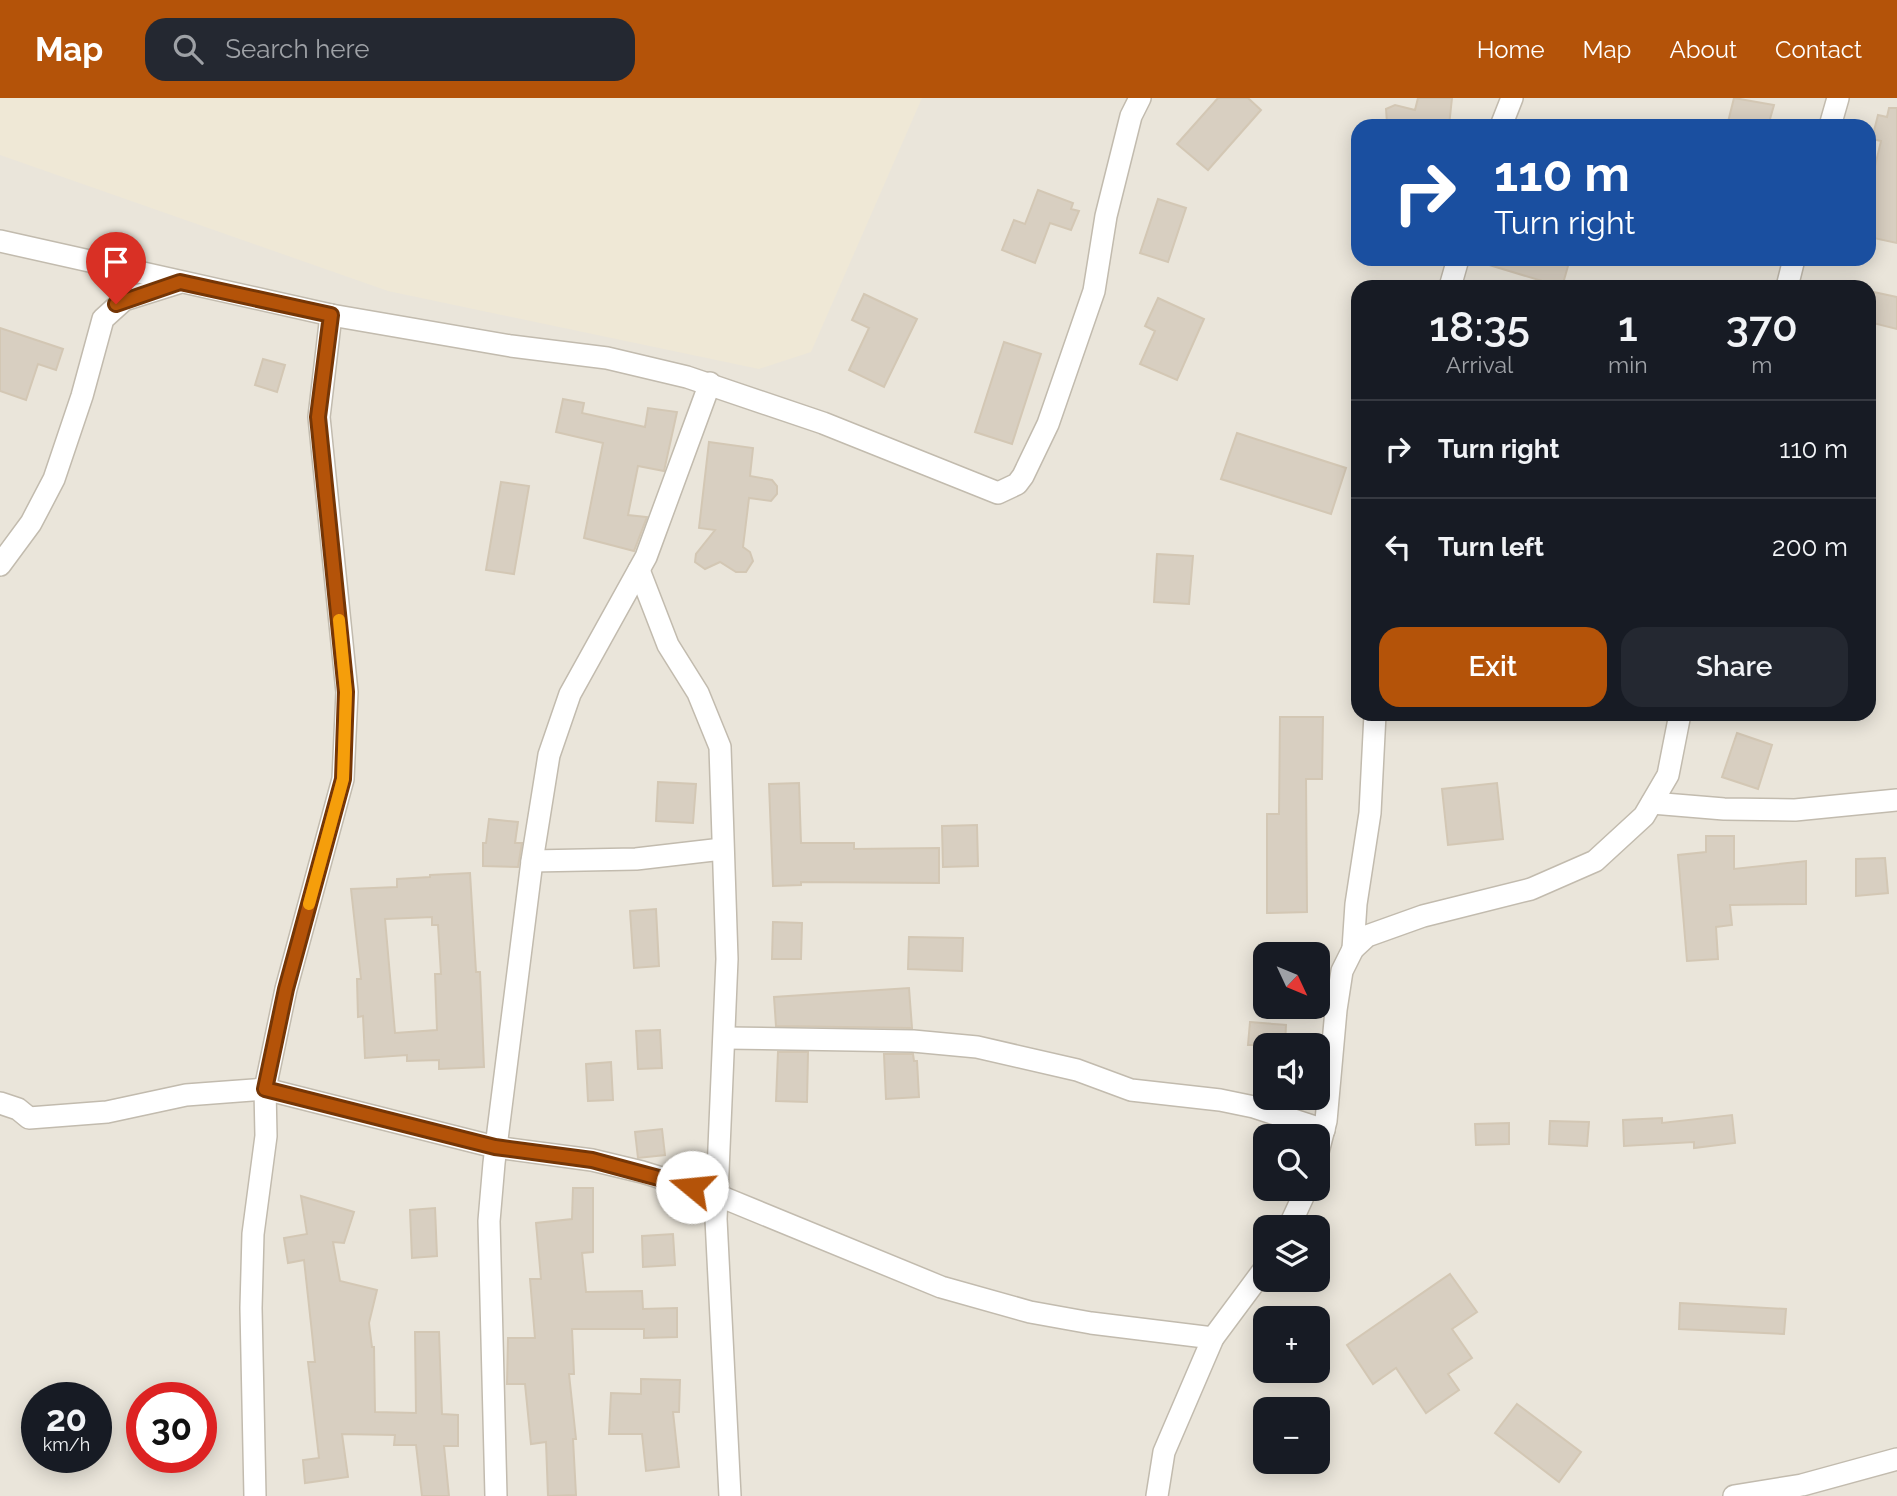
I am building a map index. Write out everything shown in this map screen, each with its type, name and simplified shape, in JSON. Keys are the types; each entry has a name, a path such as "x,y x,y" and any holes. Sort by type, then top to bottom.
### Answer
{"street":[{"path":"0,241 331,315 511,346 607,358 710,383 823,423 998,493 1017,484 1023,476 1048,424 1094,290 1106,216 1131,116 1140,98"},
{"path":"1504,119 1512,98"},
{"path":"1832,119 1838,98"},
{"path":"0,565 31,523 54,479 82,396 103,319 124,300 180,282"},
{"path":"255,1496 251,1297 253,1234 266,1136 265,1089 286,989 343,779 346,737 346,692 318,417 331,315"},
{"path":"496,1496 489,1221 495,1147 532,861 549,755 556,730 584,667 639,570 710,383"},
{"path":"639,570 668,645 698,693 720,747 727,959 726,1038 717,1195 730,1496"},
{"path":"1353,949 1356,904 1370,813 1375,721"},
{"path":"1325,1124 1342,971 1353,949 1367,936 1423,916 1531,889 1595,861 1644,817 1668,775 1679,721"},
{"path":"1652,803 1724,809 1795,810 1897,800"},
{"path":"532,861 636,859 722,849"},
{"path":"726,1038 913,1041 977,1047 1077,1070 1131,1090 1220,1100 1254,1107 1306,1124"},
{"path":"0,1103 29,1118 107,1112 186,1095 265,1089 495,1147 592,1160 717,1195 942,1287 1030,1312 1091,1324 1213,1338"},
{"path":"1157,1496 1164,1452 1213,1338 1253,1284"},
{"path":"1734,1496 1802,1485 1897,1459"}],"shaded area":[{"path":"0,98 1897,98 1897,1496 0,1496"},
{"path":"0,98 922,98 811,352 759,369 388,291 0,155"}],"building":[{"path":"1218,98 1248,98 1261,110 1208,170 1177,144"},
{"path":"1418,98 1452,98 1450,119 1387,119 1386,109 1395,105 1415,110"},
{"path":"1734,98 1774,105 1770,119 1729,119"},
{"path":"1889,108 1897,108 1897,243 1876,238 1876,162 1881,141 1876,140 1876,123 1878,115 1887,117"},
{"path":"1038,190 1073,203 1071,209 1079,211 1071,230 1050,223 1035,263 1002,250 1014,220 1025,224"},
{"path":"1158,199 1186,208 1168,262 1140,253"},
{"path":"1493,266 1568,266 1564,280 1539,280"},
{"path":"1876,292 1897,297 1897,329 1876,324"},
{"path":"864,294 917,319 884,387 849,370 869,328 852,320"},
{"path":"1158,298 1204,319 1177,380 1140,364 1155,331 1145,326"},
{"path":"0,328 63,349 56,370 38,364 26,400 0,391"},
{"path":"1004,342 1041,354 1012,444 975,432"},
{"path":"263,359 285,365 277,392 255,385"},
{"path":"563,399 584,403 582,413 645,427 648,408 677,412 664,471 638,466 628,515 647,517 634,551 584,538 603,443 556,432"},
{"path":"1237,433 1346,468 1331,514 1221,479"},
{"path":"709,442 753,448 750,476 772,480 777,486 777,494 771,501 749,498 743,547 750,552 753,561 746,572 736,572 720,562 705,569 695,562 696,554 715,530 699,528"},
{"path":"501,482 529,486 514,574 486,570"},
{"path":"1157,554 1193,556 1189,604 1154,602"},
{"path":"1280,717 1323,717 1322,779 1306,779 1307,912 1267,913 1267,814 1279,814"},
{"path":"1737,733 1772,745 1758,789 1722,777"},
{"path":"658,782 696,784 693,823 656,821"},
{"path":"799,783 801,843 854,843 854,849 939,848 939,883 801,882 801,885 773,886 769,784"},
{"path":"1497,783 1503,839 1448,845 1442,789"},
{"path":"489,819 518,822 515,843 522,843 518,867 483,866 483,843 486,843"},
{"path":"977,825 978,866 943,867 942,826"},
{"path":"1706,836 1734,836 1734,869 1806,861 1806,904 1730,905 1732,925 1716,927 1718,959 1687,961 1678,855 1706,852"},
{"path":"1885,858 1888,893 1856,896 1856,859"},
{"path":"470,873 476,972 480,972 484,1067 439,1069 439,1060 407,1061 407,1055 365,1058 363,1016 358,1017 357,979 361,979 351,889 397,887 397,879","holes":["432,917 432,925 438,925 441,974 435,974 437,1030 395,1033 385,919"]},
{"path":"656,909 659,966 634,968 630,911"},
{"path":"773,922 802,923 801,959 772,959"},
{"path":"909,937 963,938 962,971 908,969"},
{"path":"909,988 912,1028 776,1026 774,997"},
{"path":"1250,1022 1286,1025 1286,1033 1253,1033 1253,1045 1248,1045"},
{"path":"660,1030 662,1068 638,1069 636,1031"},
{"path":"778,1052 808,1052 807,1102 776,1101"},
{"path":"884,1054 913,1054 914,1061 917,1061 919,1097 886,1099"},
{"path":"611,1062 613,1100 588,1101 586,1064"},
{"path":"1732,1115 1735,1143 1694,1148 1694,1142 1624,1146 1623,1120 1662,1118 1662,1123"},
{"path":"1550,1121 1589,1122 1587,1146 1549,1144"},
{"path":"1509,1123 1509,1144 1476,1145 1475,1124"},
{"path":"662,1129 665,1155 638,1158 635,1132"},
{"path":"573,1188 593,1188 593,1252 582,1253 586,1292 642,1291 643,1309 677,1308 677,1337 644,1338 644,1329 572,1329 574,1374 569,1374 576,1439 573,1439 576,1495 548,1496 546,1442 531,1444 525,1384 507,1384 508,1338 535,1338 530,1279 541,1279 536,1223 572,1219"},
{"path":"301,1196 354,1212 344,1243 333,1242 340,1281 377,1290 369,1323 374,1347 375,1412 416,1413 415,1332 439,1332 442,1414 458,1415 458,1446 444,1446 449,1496 422,1496 416,1445 394,1445 395,1435 342,1434 348,1477 305,1483 303,1460 319,1458 308,1362 315,1362 304,1260 288,1263 284,1238 307,1234"},
{"path":"435,1208 437,1256 412,1258 410,1210"},
{"path":"673,1234 675,1265 643,1267 642,1236"},
{"path":"1450,1274 1477,1312 1452,1329 1472,1358 1448,1374 1459,1390 1426,1413 1396,1368 1373,1384 1347,1345"},
{"path":"1680,1303 1786,1309 1784,1334 1679,1329"},
{"path":"641,1379 680,1380 679,1412 673,1412 679,1467 646,1471 642,1434 609,1434 611,1393 641,1394"},
{"path":"1517,1404 1581,1452 1559,1482 1495,1433"}],"slow traffic":[{"path":"309,904 327,846 343,779 346,692 339,620"}],"route":[{"path":"116,304 135,295 180,282 331,315 318,417 346,692 343,779 327,846 286,989 265,1089 495,1147 592,1160 692,1187"}]}
